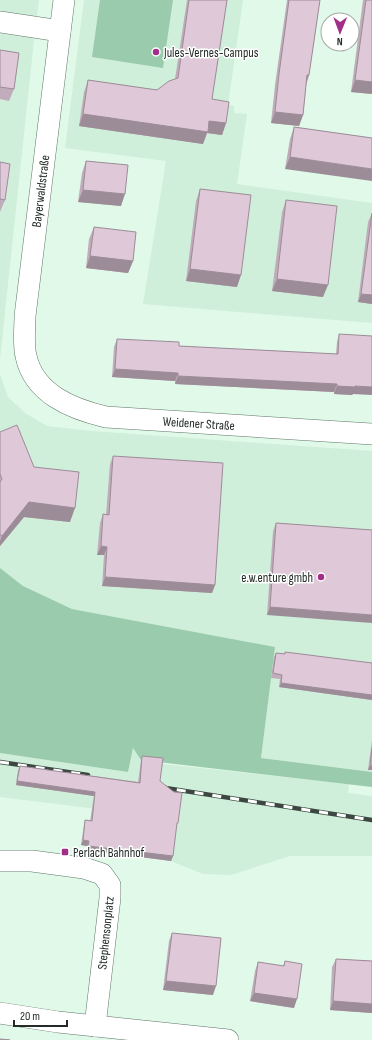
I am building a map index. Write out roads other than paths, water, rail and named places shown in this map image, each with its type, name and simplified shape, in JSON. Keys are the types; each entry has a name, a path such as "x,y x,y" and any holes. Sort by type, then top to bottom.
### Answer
{"street":[{"name":"Bayerwaldstraße","path":"36,381 29,368 25,354 25,316 64,0"},
{"path":"0,22 60,31"},
{"name":"Weidener Straße","path":"36,381 46,390 70,406 106,417 372,434"},
{"name":"Stephensonplatz","path":"0,862 32,861 74,866 102,874 110,885 110,898 95,1026"},
{"path":"0,1013 58,1022 228,1040"}],"railway":[{"path":"0,762 88,775"},
{"path":"159,787 372,820"}],"place":[{"name":"Jules-Vernes-Campus","path":"156,52"},
{"name":"e.w.enture gmbh","path":"321,577"},
{"name":"Perlach Bahnhof","path":"65,852"}]}
